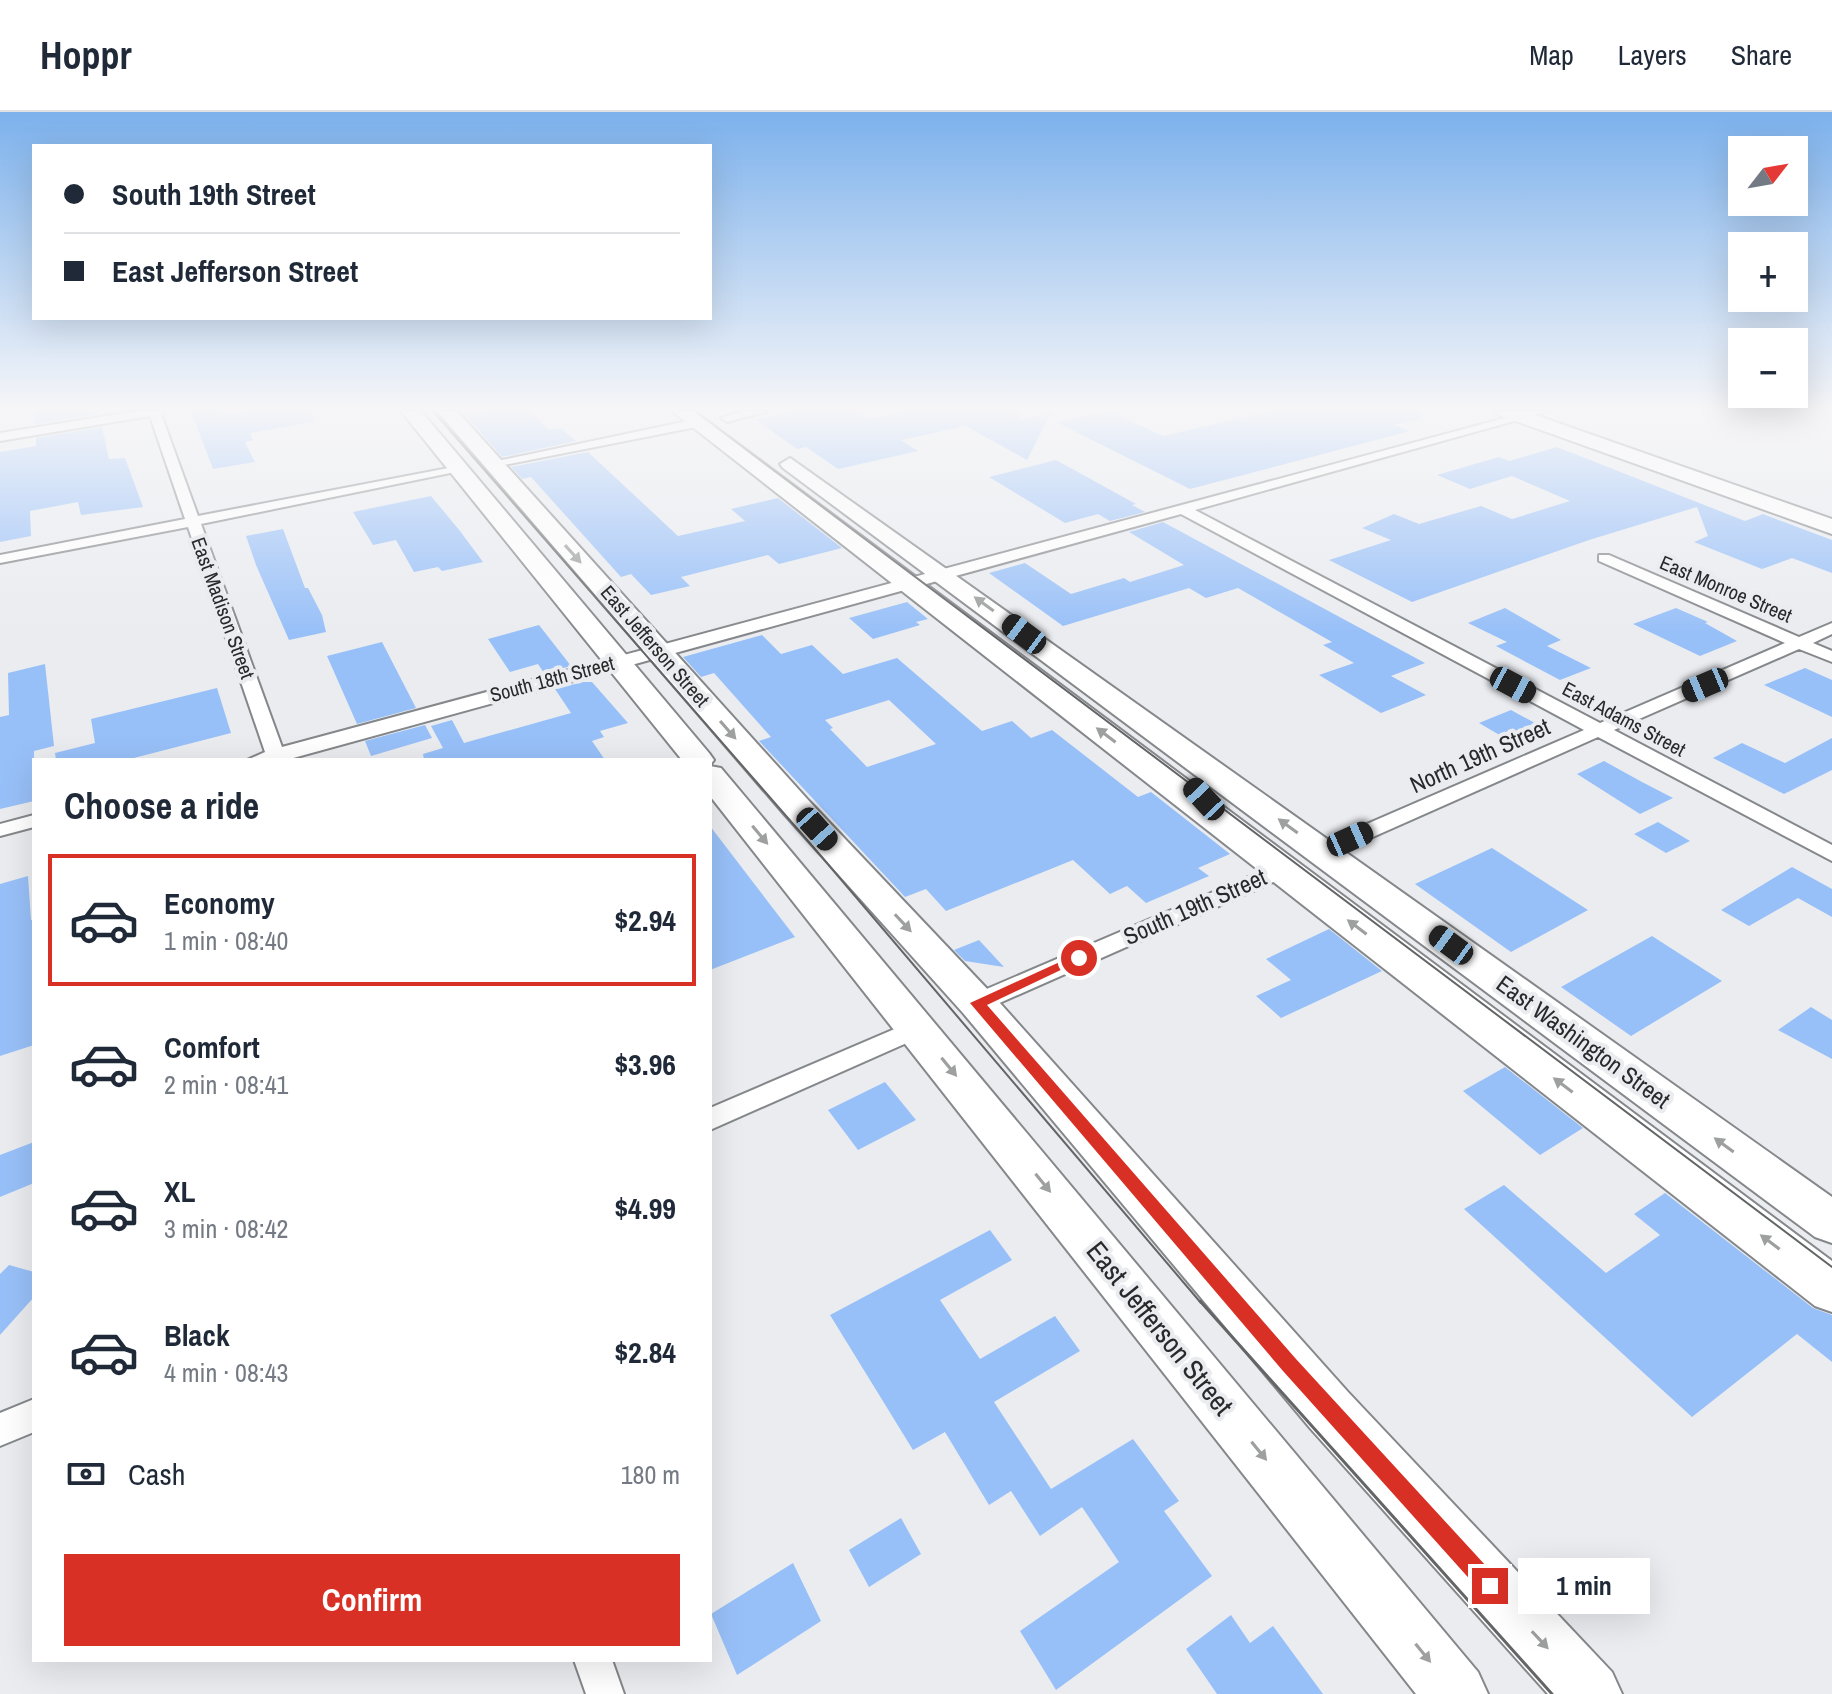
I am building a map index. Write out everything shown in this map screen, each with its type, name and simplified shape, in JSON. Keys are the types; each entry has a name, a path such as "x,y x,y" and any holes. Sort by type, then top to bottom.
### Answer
{"main road":[{"name":"East Jefferson Street","path":"471,485 696,758"},
{"name":"East Jefferson Street","path":"512,485 538,565"},
{"name":"East Jefferson Street","path":"512,485 797,808 977,1003 1319,1399 1590,1694"},
{"name":"East Washington Street","path":"788,485 923,578 1102,691 1832,1223"},
{"name":"East Washington Street","path":"813,485 1281,870 1832,1290"},
{"path":"1713,485 1832,527"},
{"name":"East Washington Street","path":"1102,691 1239,836"},
{"name":"East Jefferson Street","path":"712,777 865,962 1456,1694"},
{"name":"East Jefferson Street","path":"797,808 865,962"}],"street":[{"name":"East Madison Street","path":"180,485 276,757"},
{"path":"0,559 383,485"},
{"name":"South 18th Street","path":"276,757 1267,485"},
{"name":"East Adams Street","path":"1183,509 1832,854"},
{"name":"East Monroe Street","path":"1604,558 1832,657"},
{"name":"North 19th Street","path":"1323,851 1832,628"},
{"path":"0,830 32,822"},
{"name":"South 19th Street","path":"977,1003 1281,870"},
{"path":"712,1118 918,1028"},
{"path":"0,1430 32,1416"},
{"path":"594,1662 605,1694"}],"building":[{"path":"0,485 135,485 143,507 81,515 78,502 30,511 31,536 0,542"},
{"path":"538,485 623,485 678,536 745,521 731,509 778,498 842,548 779,564 768,555 681,577 690,586 651,595 631,574 621,577"},
{"path":"1002,485 1101,485 1145,512 1110,521 1098,514 1065,523"},
{"path":"1182,485 1206,485 1190,489"},
{"path":"1460,485 1483,485 1470,489"},
{"path":"1532,485 1653,485 1745,521 1763,514 1832,540 1832,573 1792,558 1762,569 1694,542 1708,536 1697,507 1589,540 1412,602 1329,560 1391,540 1362,528 1394,514 1419,524 1481,506 1512,519 1570,501"},
{"path":"431,496 483,562 442,571 438,567 414,572 396,540 373,545 353,512"},
{"path":"1163,522 1425,663 1391,676 1426,695 1381,713 1319,675 1354,663 1323,645 1332,642 1238,588 1206,598 1189,588 1063,626 989,573 1025,563 1071,594 1124,578 1130,582 1184,565 1129,532"},
{"path":"283,529 305,588 308,588 322,615 326,632 289,640 256,565 246,536"},
{"path":"907,602 928,619 916,622 920,625 873,639 849,618"},
{"path":"1505,608 1561,640 1547,646 1591,668 1560,680 1496,646 1507,642 1468,623"},
{"path":"1676,608 1708,622 1705,623 1737,641 1700,656 1633,624"},
{"path":"539,625 571,666 544,673 538,664 510,672 488,639"},
{"path":"762,635 781,654 812,645 843,674 897,658 982,731 1012,721 1031,738 1052,730 1138,797 1151,792 1230,854 1198,868 1209,876 1146,903 1127,886 1110,894 1073,860 946,911 926,889 905,897 759,741 771,737 714,673 701,677 683,657","holes":["889,700 936,744 867,767 825,720"]},
{"path":"382,642 416,708 357,724 327,656"},
{"path":"45,664 54,746 34,751 32,801 0,809 0,717 9,715 8,673"},
{"path":"1805,668 1832,680 1832,717 1764,685"},
{"path":"592,682 628,723 600,731 604,737 592,741 604,758 424,758 423,754 443,748 431,726 452,720 464,743 571,713 555,689"},
{"path":"217,688 231,733 134,758 56,758 55,753 95,743 91,719"},
{"path":"1511,710 1535,723 1503,737 1479,723"},
{"path":"425,725 432,738 371,756 365,741"},
{"path":"1832,738 1832,770 1784,794 1713,758 1742,743 1785,763"},
{"path":"1604,761 1673,798 1640,814 1577,774"},
{"path":"1658,822 1690,841 1666,853 1634,834"},
{"path":"712,829 795,937 712,969"},
{"path":"1492,848 1588,910 1511,952 1415,884"},
{"path":"1792,867 1832,889 1832,917 1798,898 1749,926 1721,910"},
{"path":"28,876 32,920 32,1046 0,1056 0,884"},
{"path":"1329,929 1382,971 1281,1018 1256,996 1291,980 1266,959"},
{"path":"1652,936 1722,981 1631,1036 1561,987"},
{"path":"979,940 1004,967 965,961 954,950"},
{"path":"1811,1007 1832,1020 1832,1059 1778,1030"},
{"path":"1505,1067 1583,1128 1540,1155 1463,1091"},
{"path":"885,1082 916,1120 858,1150 828,1110"},
{"path":"32,1143 32,1184 0,1197 0,1155"},
{"path":"1504,1185 1606,1273 1660,1235 1634,1214 1665,1193 1813,1308 1832,1315 1832,1362 1797,1334 1692,1417 1464,1209"},
{"path":"990,1230 1012,1260 940,1300 980,1359 1055,1316 1080,1351 994,1402 1051,1489 1133,1439 1179,1501 1164,1511 1212,1576 1056,1690 1020,1631 1119,1562 1082,1507 1040,1536 1011,1491 989,1505 945,1432 913,1450 830,1315"},
{"path":"9,1265 32,1271 32,1299 0,1335 0,1274"},
{"path":"901,1518 921,1554 869,1587 849,1550"},
{"path":"793,1563 821,1621 737,1675 712,1613"},
{"path":"1231,1615 1250,1643 1273,1626 1323,1694 1217,1694 1186,1649"}],"tram line":[{"path":"497,485 821,856 1201,1303"},
{"path":"793,485 1832,1267"},
{"path":"1200,1301 1552,1694"}],"route":[{"path":"1079,958 977,1003 1289,1365 1490,1586"}]}
